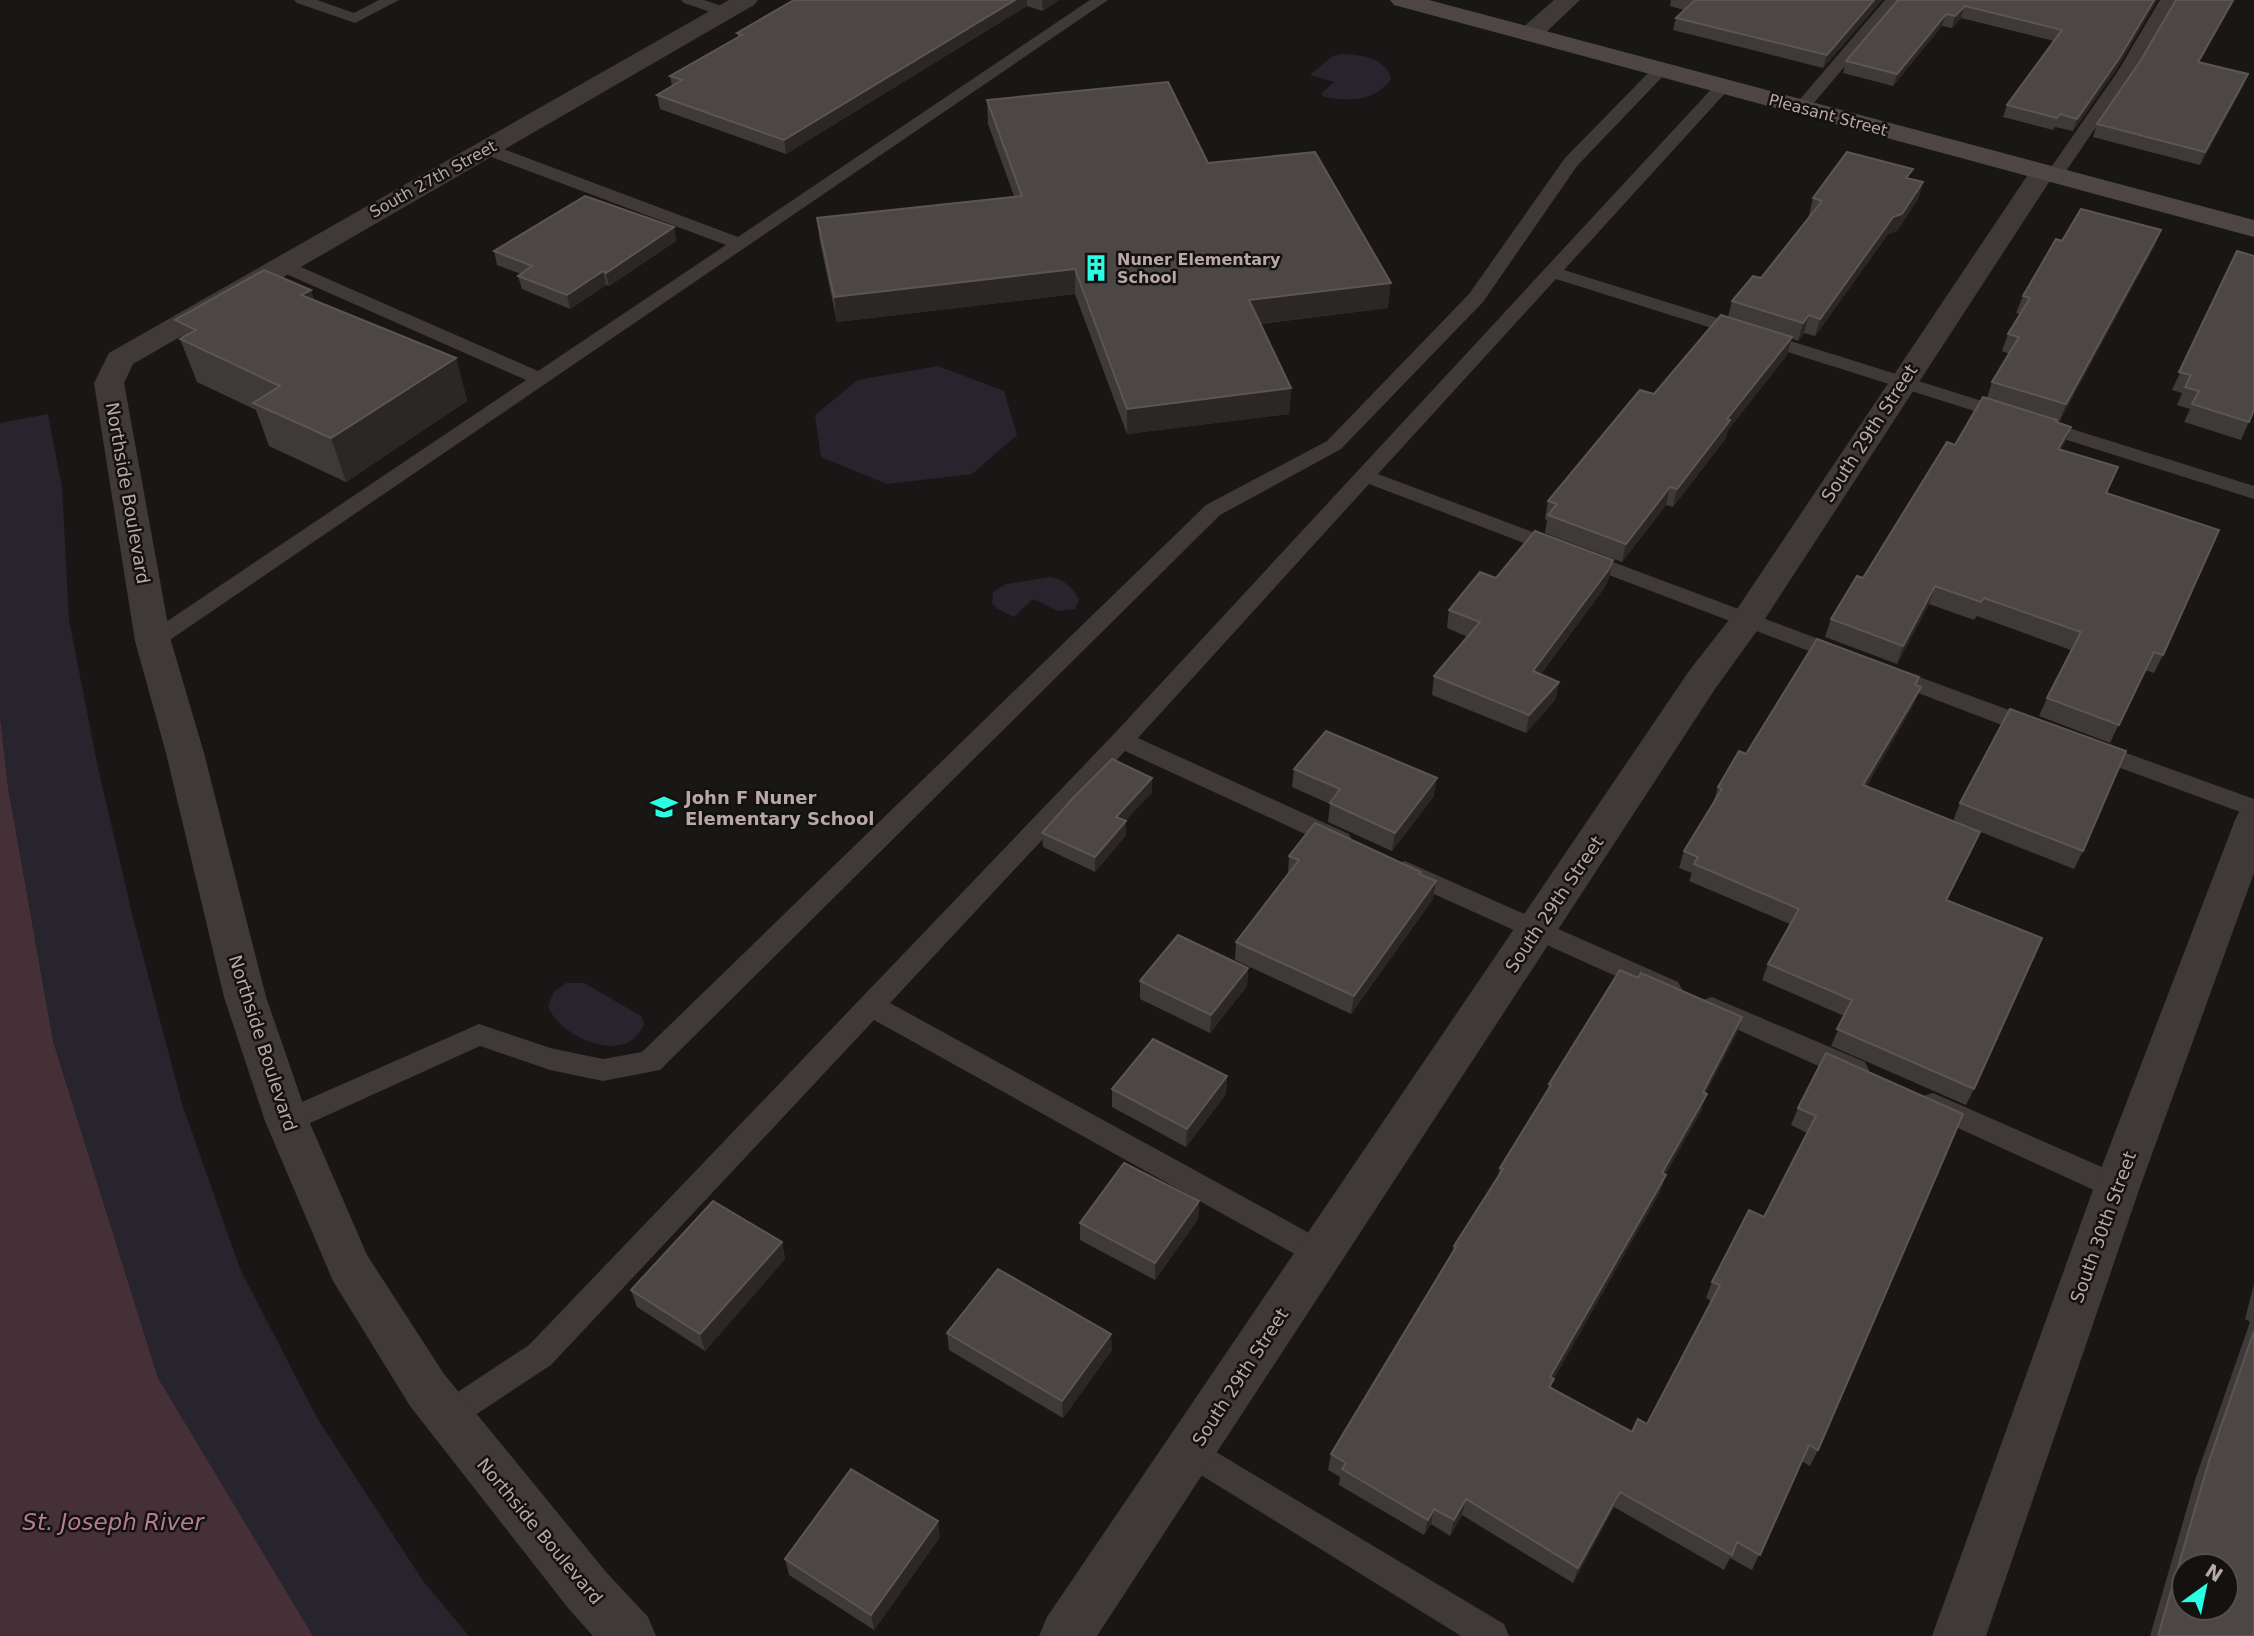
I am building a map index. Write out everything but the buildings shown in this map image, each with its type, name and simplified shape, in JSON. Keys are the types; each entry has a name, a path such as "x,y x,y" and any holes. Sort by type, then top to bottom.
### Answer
{"street":[{"name":"Pleasant Street","path":"1402,0 2254,229"},
{"path":"1530,34 1568,0"},
{"name":"South 27th Street","path":"120,359 736,6"},
{"name":"South 29th Street","path":"1066,1636 1191,1452 1702,680 1746,620 1901,383 2048,174"},
{"name":"Northside Boulevard","path":"120,359 109,383 153,641 185,753 245,997 287,1121 349,1267 446,1417 587,1590 629,1636"},
{"name":"South 30th Street","path":"1959,1636 2117,1187 2254,820"}],"lane":[{"path":"302,0 355,18 391,0"},
{"path":"690,0 736,6"},
{"path":"153,641 1100,0"},
{"path":"1801,108 1893,0"},
{"path":"2048,174 2126,71 2168,0"},
{"path":"287,1121 479,1035 550,1059 603,1070 650,1062 1213,510 1334,445 1476,298 1571,162 1660,70"},
{"path":"446,1417 540,1355 1122,740 1721,86"},
{"path":"487,149 741,244"},
{"path":"281,265 540,379"},
{"path":"1553,272 2254,493"},
{"path":"1365,476 2254,808"},
{"path":"1122,740 1362,850"},
{"path":"1387,862 1536,931 1872,1077"},
{"path":"872,1006 1321,1254"},
{"path":"1909,1094 2117,1187"},
{"path":"1191,1452 1492,1636"}],"shaded area":[{"path":"1333,56 1364,56 1378,62 1384,66 1391,79 1370,96 1353,99 1325,97 1321,94 1334,82 1310,75"},
{"path":"938,366 1004,391 1017,435 972,474 887,484 821,457 815,415 858,380"},
{"path":"48,414 62,488 69,620 98,768 133,918 182,1104 240,1269 317,1418 423,1581 469,1636 313,1636 158,1378 53,1041 8,787 0,717 0,423"},
{"path":"1051,577 1064,582 1074,591 1079,600 1075,609 1058,611 1033,599 1014,617 992,603 993,592 1006,584"},
{"path":"566,983 584,983 641,1016 644,1023 636,1037 624,1044 609,1046 593,1043 564,1027 554,1017 548,1005 554,992"}],"water":[{"name":"St. Joseph River","path":"0,717 8,787 53,1041 158,1378 313,1636 0,1636"}],"place":[{"name":"Nuner Elementary School","path":"1096,268"},
{"name":"John F Nuner Elementary School","path":"664,807"}]}
